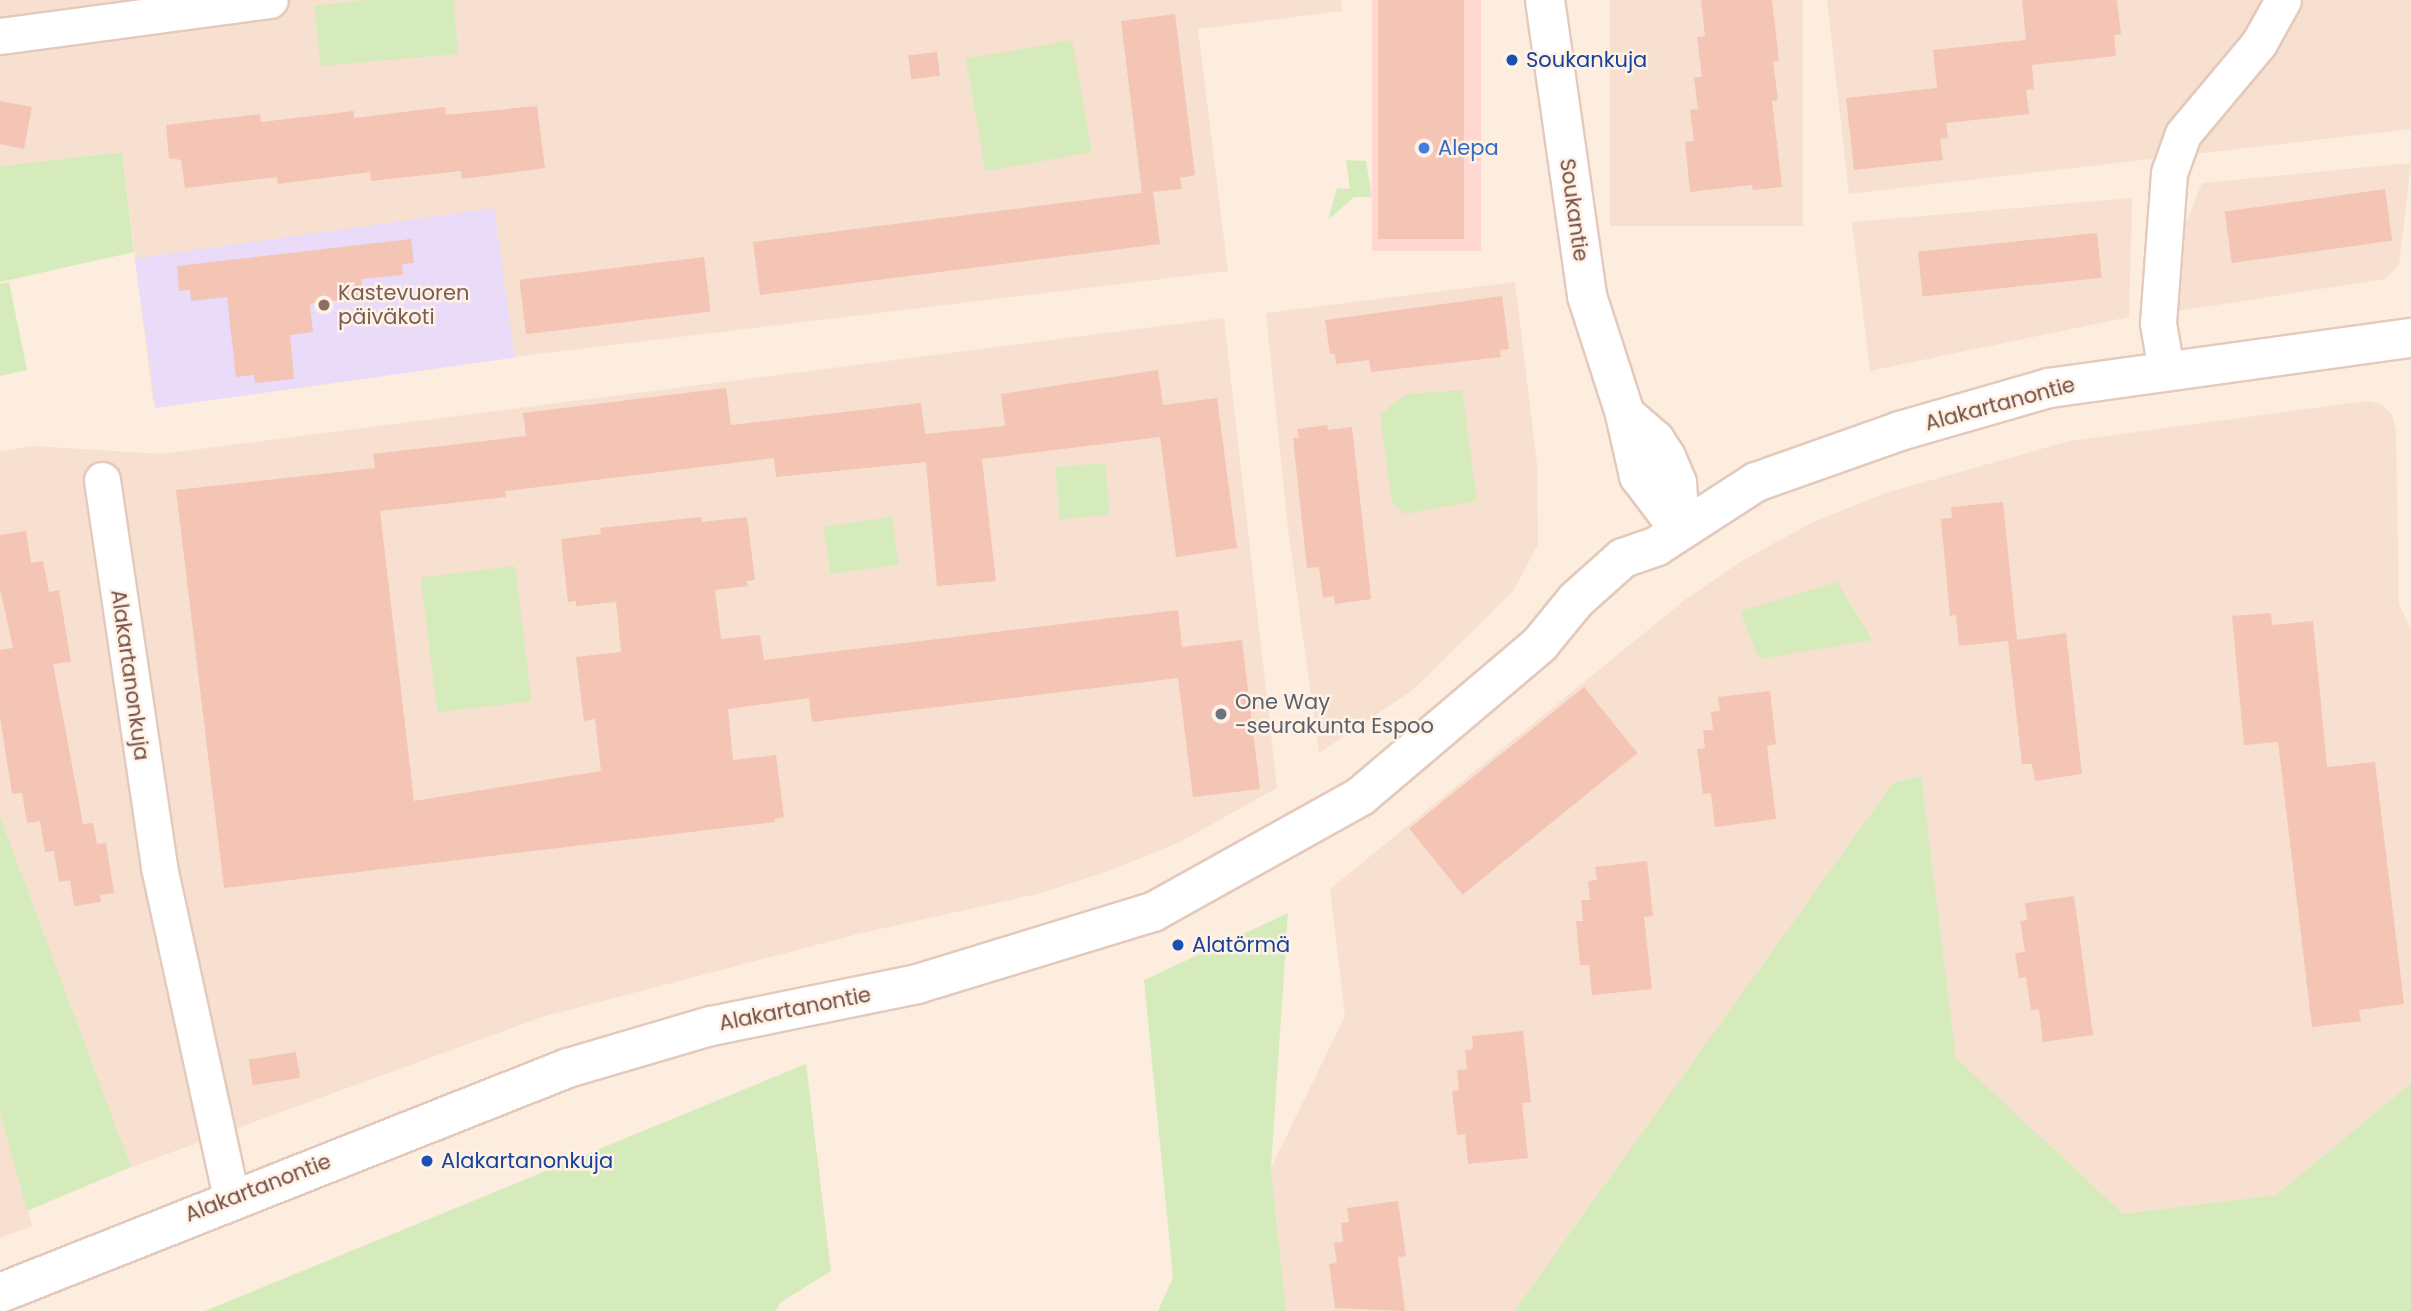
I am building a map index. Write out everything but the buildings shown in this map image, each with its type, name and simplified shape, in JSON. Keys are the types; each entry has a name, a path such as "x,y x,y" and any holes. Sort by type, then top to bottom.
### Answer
{"street":[{"path":"0,36 270,0"},
{"name":"Soukantie","path":"1545,0 1587,296 1625,414 1639,476 1669,538"},
{"path":"2166,370 2158,323 2169,173 2183,134 2259,43 2283,0"},
{"name":"Alakartanontie","path":"0,1293 231,1198 568,1068 711,1026 917,984 1153,912 1361,796 1540,644 1588,621 1637,579 1669,538 1756,482 1900,431 2049,388 2411,338"},
{"name":"Alakartanonkuja","path":"102,480 159,867 231,1198"}],"shaded area":[{"path":"0,0 1341,0 1342,11 1198,29 1228,271 153,400 122,152 0,166"},
{"path":"1372,0 1481,0 1481,251 1372,251"},
{"path":"1610,0 1803,0 1803,226 1610,226"},
{"path":"1827,0 2411,0 2411,129 1849,194"},
{"path":"2411,163 2399,265 2385,279 2178,311 2183,230 2202,183"},
{"path":"2132,198 2129,317 1870,371 1852,222"},
{"name":"Kastevuoren päiväkoti","path":"494,208 515,358 156,408 135,259"},
{"path":"1515,282 1537,464 1538,544 1514,590 1413,690 1319,753 1288,529 1266,313"},
{"path":"1224,318 1277,788 1180,842 1106,872 1041,893 858,934 542,1017 131,1167 0,816 0,451 34,446 161,454"},
{"path":"2367,401 2381,404 2392,415 2396,431 2399,604 2411,630 2411,1083 2276,1195 2117,1215 1956,1058 1920,776 1893,784 1514,1311 1286,1311 1271,1168 1345,1016 1330,889 1686,599 1742,561 1811,523 1886,493 2069,441"},
{"path":"0,1112 32,1226 0,1238"}],"green space":[{"path":"367,0 454,0 458,54 321,66 314,6"},
{"path":"1072,40 1092,152 985,171 966,59"},
{"path":"122,152 134,252 0,282 0,166"},
{"path":"1346,160 1366,161 1372,197 1354,197 1328,220 1337,188 1350,189"},
{"path":"9,282 27,370 0,376 0,284"},
{"path":"1462,390 1477,501 1405,514 1392,503 1380,414 1407,394"},
{"path":"1105,463 1110,515 1060,519 1055,467"},
{"path":"892,517 899,565 830,574 824,527"},
{"path":"515,566 532,701 437,713 421,578"},
{"path":"1837,582 1872,640 1759,659 1740,611"},
{"path":"1921,776 1956,1058 2123,1214 2276,1195 2411,1083 2411,1311 1514,1311 1893,783"},
{"path":"0,816 131,1167 27,1211 0,1112"},
{"path":"1288,913 1271,1168 1286,1311 1158,1311 1173,1277 1144,980"},
{"path":"806,1064 831,1271 781,1302 775,1311 205,1311"}],"place":[{"name":"Soukankuja","path":"1512,60"},
{"name":"Alepa","path":"1424,148"},
{"name":"Kastevuoren päiväkoti","path":"324,305"},
{"name":"One Way -seurakunta Espoo","path":"1221,714"},
{"name":"Alatörmä","path":"1178,945"},
{"name":"Alakartanonkuja","path":"427,1161"}]}
